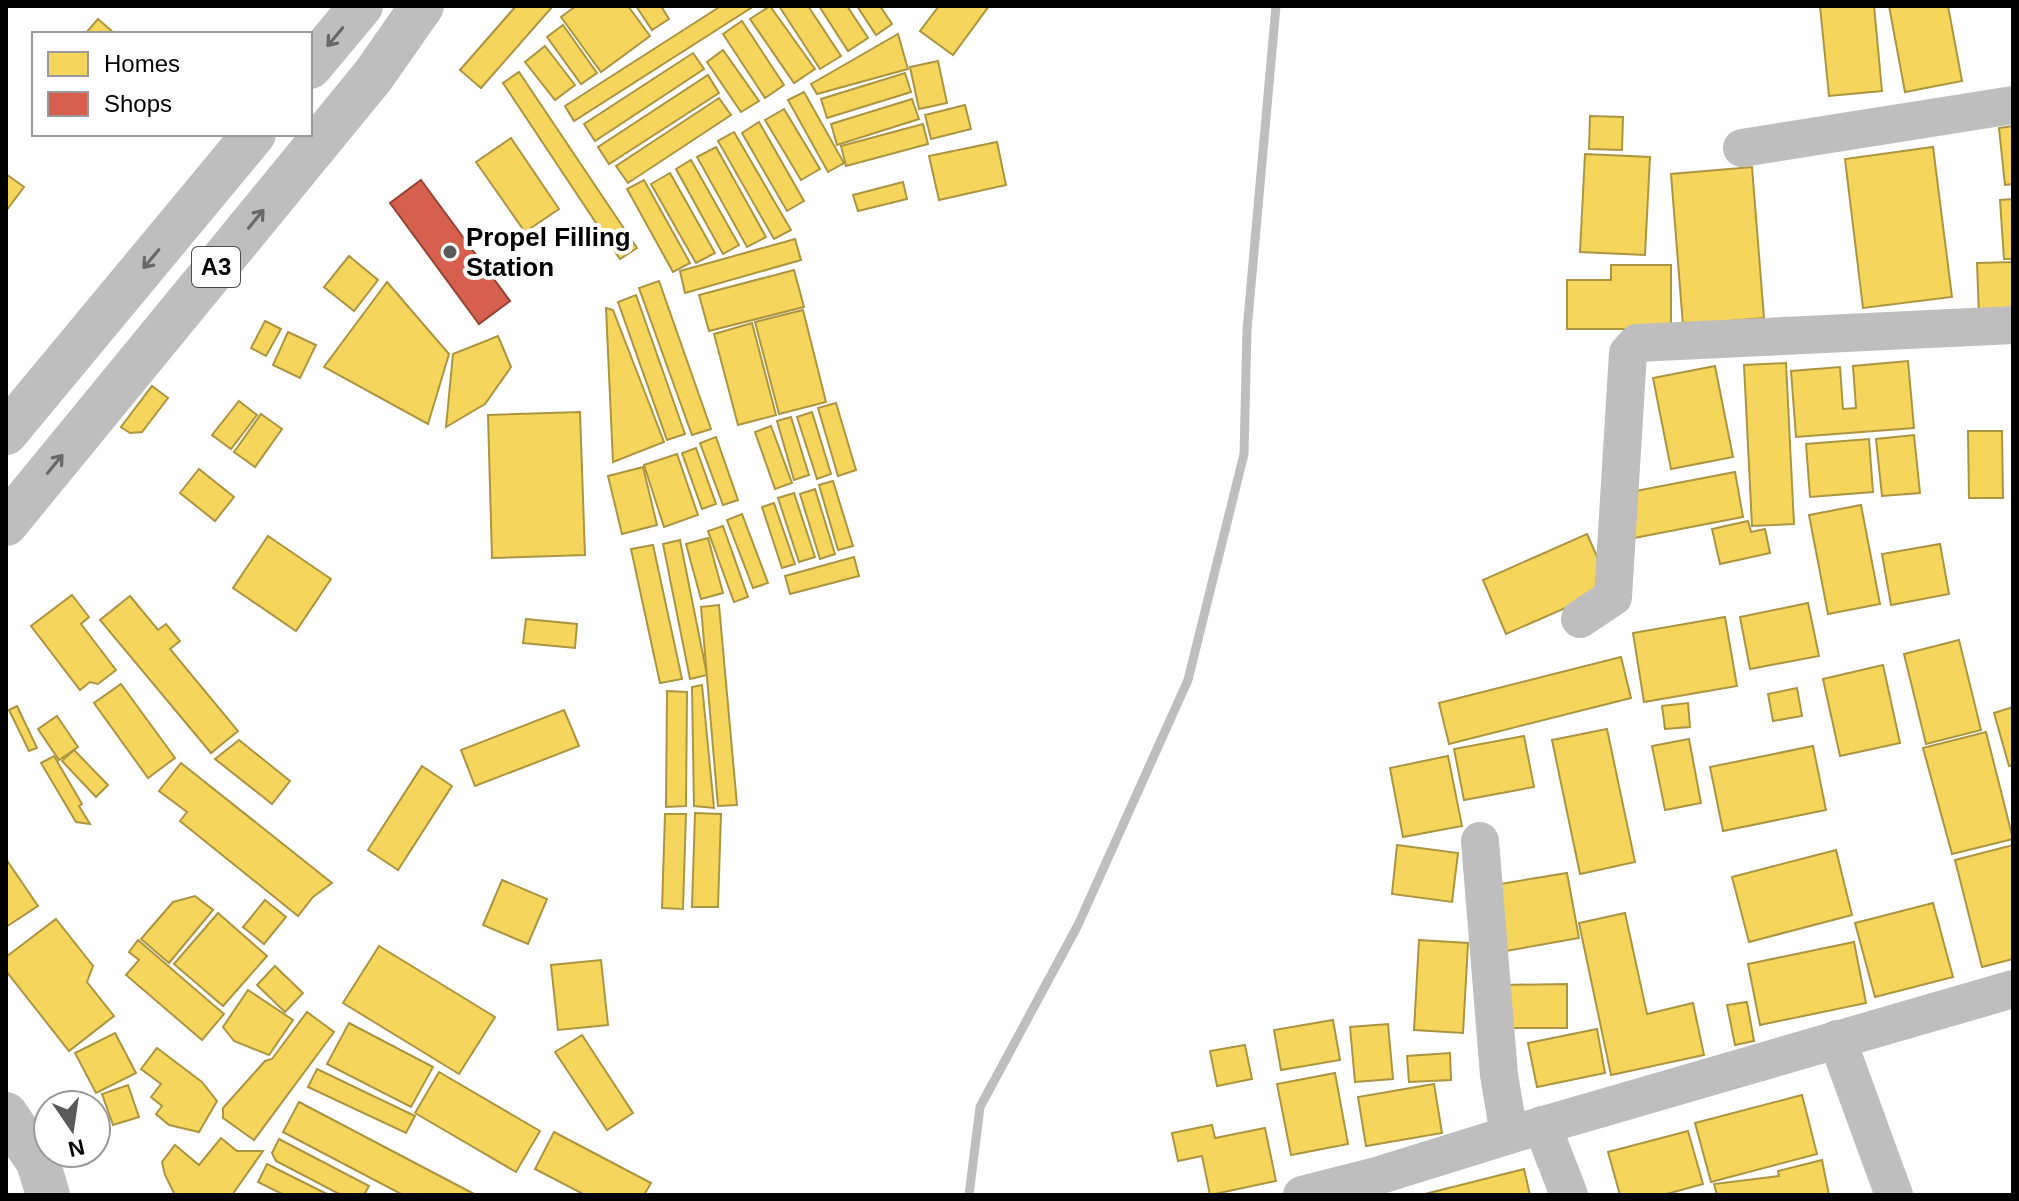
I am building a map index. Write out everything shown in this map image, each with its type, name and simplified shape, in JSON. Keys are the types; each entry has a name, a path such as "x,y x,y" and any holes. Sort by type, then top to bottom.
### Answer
{"highway":[{"path":"312,65 361,6"},
{"name":"A3","path":"6,524 373,76 422,6"},
{"name":"A3","path":"6,433 252,136"},
{"path":"6,1114 38,1162 48,1195"}],"street":[{"path":"1742,148 2013,105"},
{"path":"1580,619 1613,597 1628,353 1637,343 2013,325"},
{"path":"1480,841 1499,1075 1526,1130 1569,1195"},
{"path":"1302,1195 1381,1185 1526,1130 2013,989"},
{"path":"1837,1039 1894,1195"}],"building: Homes":[{"path":"516,6 553,6 481,88 460,70"},
{"path":"576,6 628,6 650,36 601,72 561,17"},
{"path":"636,6 661,6 669,19 652,30"},
{"path":"721,6 754,6 574,121 565,106"},
{"path":"770,6 815,69 794,83 750,19"},
{"path":"779,6 808,6 841,56 820,69"},
{"path":"819,6 847,6 868,38 848,51"},
{"path":"857,6 880,6 892,24 876,35"},
{"path":"939,6 989,6 953,55 920,31"},
{"path":"1820,6 1874,6 1882,91 1829,96"},
{"path":"1889,6 1948,6 1962,81 1905,92"},
{"path":"98,19 113,32 87,32"},
{"path":"742,21 784,85 765,98 723,34"},
{"path":"563,25 597,73 581,84 547,37"},
{"path":"898,34 908,69 817,94 811,84"},
{"path":"545,46 575,85 555,100 525,62"},
{"path":"723,50 759,101 741,112 707,62"},
{"path":"693,53 704,69 595,141 584,124"},
{"path":"938,61 947,103 919,109 910,67"},
{"path":"519,72 637,248 620,259 503,83"},
{"path":"905,73 911,92 827,118 821,99"},
{"path":"708,75 719,93 609,164 598,147"},
{"path":"804,92 844,163 828,172 788,100"},
{"path":"719,98 731,115 628,183 616,166"},
{"path":"912,99 919,119 837,145 831,124"},
{"path":"965,105 971,129 931,139 925,115"},
{"path":"784,109 820,169 801,180 765,120"},
{"path":"1590,116 1623,117 1622,150 1589,149"},
{"path":"759,122 804,201 787,211 742,133"},
{"path":"923,124 928,144 846,166 841,146"},
{"path":"2013,126 2013,184 2005,185 1999,128"},
{"path":"734,132 791,230 774,239 718,141"},
{"path":"511,138 559,209 525,232 476,162"},
{"path":"997,142 1006,185 939,200 929,156"},
{"path":"716,147 766,237 747,247 697,157"},
{"path":"1933,147 1952,297 1863,308 1845,159"},
{"path":"1585,154 1650,157 1645,255 1580,252"},
{"path":"691,160 739,245 723,254 676,169"},
{"path":"1752,167 1764,318 1683,325 1671,174"},
{"path":"670,173 715,253 696,263 651,184"},
{"path":"6,174 24,187 6,211"},
{"path":"644,180 690,263 673,272 627,189"},
{"path":"903,182 907,199 858,211 853,195"},
{"path":"2013,199 2013,259 2004,259 2000,200"},
{"path":"795,239 801,260 685,293 680,271"},
{"path":"349,256 378,280 354,311 324,287"},
{"path":"2013,262 2013,314 1979,315 1977,263"},
{"path":"1611,265 1671,265 1671,329 1567,329 1567,280 1611,280"},
{"path":"794,270 804,307 709,331 699,295"},
{"path":"659,281 711,429 692,435 639,288"},
{"path":"387,282 449,354 428,424 324,367"},
{"path":"636,295 685,434 667,440 618,302"},
{"path":"606,308 613,310 664,442 613,462"},
{"path":"803,310 826,402 779,414 755,322"},
{"path":"265,321 281,329 266,356 251,348"},
{"path":"752,323 776,415 738,425 714,334"},
{"path":"288,332 316,345 300,378 273,365"},
{"path":"498,336 511,367 485,404 446,427 453,354"},
{"path":"1908,361 1914,428 1796,437 1791,371 1840,367 1843,409 1856,408 1853,366"},
{"path":"1786,363 1794,524 1752,526 1744,365"},
{"path":"1715,366 1733,457 1671,469 1653,378"},
{"path":"152,386 168,398 142,432 130,433 121,427"},
{"path":"239,401 257,415 231,449 212,435"},
{"path":"836,403 856,470 838,476 818,408"},
{"path":"580,412 585,555 492,558 488,415"},
{"path":"812,412 831,474 817,479 797,417"},
{"path":"261,414 282,429 255,467 234,452"},
{"path":"791,417 809,475 794,480 777,421"},
{"path":"771,426 792,483 775,489 755,432"},
{"path":"1968,431 2002,431 2003,498 1969,498"},
{"path":"1914,435 1920,493 1882,496 1876,439"},
{"path":"716,437 738,500 723,505 700,443"},
{"path":"1869,439 1873,492 1810,497 1806,444"},
{"path":"696,448 716,504 702,509 682,453"},
{"path":"677,454 698,515 664,527 644,465"},
{"path":"643,467 657,525 622,534 608,476"},
{"path":"199,469 234,497 215,521 180,493"},
{"path":"1735,472 1743,517 1634,538 1625,493"},
{"path":"833,481 853,546 838,550 819,485"},
{"path":"815,489 835,554 820,559 800,494"},
{"path":"794,493 815,557 799,562 778,498"},
{"path":"774,503 795,564 782,568 762,507"},
{"path":"1861,505 1880,604 1828,614 1809,515"},
{"path":"742,514 768,583 753,588 727,520"},
{"path":"1748,521 1751,532 1765,529 1770,553 1720,564 1712,529"},
{"path":"723,526 748,597 734,602 708,531"},
{"path":"1587,534 1611,588 1506,634 1483,580"},
{"path":"268,536 331,579 296,631 233,588"},
{"path":"708,538 723,593 701,599 686,544"},
{"path":"680,540 707,675 690,679 663,544"},
{"path":"1940,544 1949,594 1891,605 1882,554"},
{"path":"653,545 682,679 660,683 631,549"},
{"path":"854,557 859,576 790,594 785,576"},
{"path":"72,595 89,617 81,624 116,670 98,684 90,682 80,690 31,626"},
{"path":"130,596 158,630 166,624 180,641 170,649 238,731 211,753 100,620"},
{"path":"1808,603 1819,656 1750,669 1740,617"},
{"path":"719,605 737,805 718,806 701,607"},
{"path":"1725,617 1737,686 1644,702 1633,633"},
{"path":"526,619 577,624 575,648 523,643"},
{"path":"1959,640 1981,730 1926,744 1904,654"},
{"path":"1621,657 1631,698 1449,744 1439,703"},
{"path":"1883,665 1900,743 1840,756 1823,679"},
{"path":"121,684 175,758 148,778 94,703"},
{"path":"702,685 714,808 694,806 692,687"},
{"path":"1797,688 1802,716 1773,721 1768,694"},
{"path":"667,691 687,692 686,806 666,807"},
{"path":"1688,703 1690,727 1665,729 1662,706"},
{"path":"17,706 37,748 29,751 9,710"},
{"path":"2013,707 2013,765 2009,766 1994,713"},
{"path":"564,710 579,746 475,786 461,750"},
{"path":"57,716 78,747 59,760 38,729"},
{"path":"1607,729 1635,862 1580,874 1552,740"},
{"path":"1986,732 2013,839 1952,854 1923,748"},
{"path":"1524,736 1534,787 1464,800 1454,749"},
{"path":"1689,739 1701,803 1665,810 1652,746"},
{"path":"239,740 290,781 272,804 215,759"},
{"path":"1813,746 1826,810 1723,831 1710,767"},
{"path":"74,750 108,785 96,797 62,761"},
{"path":"54,756 90,824 76,822 41,763"},
{"path":"1448,756 1462,826 1403,837 1390,768"},
{"path":"181,763 332,883 313,897 298,916 180,821 187,812 159,791"},
{"path":"422,766 452,786 398,870 368,850"},
{"path":"695,813 721,814 718,907 692,907"},
{"path":"665,814 686,814 683,909 662,908"},
{"path":"1397,845 1458,853 1452,902 1392,894"},
{"path":"2013,845 2013,959 1982,967 1955,860"},
{"path":"1836,850 1852,915 1749,942 1732,877"},
{"path":"6,859 38,906 6,927"},
{"path":"1567,873 1579,938 1500,952 1488,886"},
{"path":"502,880 547,899 528,944 483,925"},
{"path":"195,896 213,910 169,963 141,939 173,902"},
{"path":"265,900 286,917 264,944 243,927"},
{"path":"1933,903 1953,977 1875,997 1855,923"},
{"path":"218,913 267,956 223,1006 174,964"},
{"path":"1625,913 1647,1014 1693,1003 1704,1055 1611,1075 1579,923"},
{"path":"56,919 93,966 87,982 114,1016 69,1051 6,971 6,957"},
{"path":"138,940 224,1014 202,1040 126,975 139,960 129,952"},
{"path":"1419,940 1468,943 1463,1033 1414,1030"},
{"path":"1854,942 1866,1003 1760,1025 1748,964"},
{"path":"379,946 495,1017 459,1074 343,1003"},
{"path":"601,960 608,1025 558,1030 551,965"},
{"path":"275,966 303,993 285,1012 257,985"},
{"path":"1567,984 1567,1028 1501,1028 1501,985"},
{"path":"248,990 293,1020 269,1055 234,1041 223,1027"},
{"path":"1747,1002 1754,1041 1735,1045 1727,1005"},
{"path":"307,1012 334,1032 254,1140 223,1118 223,1108 265,1061 272,1059"},
{"path":"1333,1020 1340,1060 1281,1070 1274,1030"},
{"path":"349,1023 433,1067 411,1107 327,1064"},
{"path":"1388,1024 1393,1079 1355,1082 1350,1027"},
{"path":"1597,1029 1605,1073 1537,1087 1528,1043"},
{"path":"115,1033 136,1073 104,1089 94,1089 75,1053"},
{"path":"582,1035 633,1113 607,1130 555,1052"},
{"path":"1245,1045 1252,1079 1217,1086 1210,1051"},
{"path":"157,1048 202,1082 217,1101 199,1132 169,1125 156,1114 162,1106 151,1097 161,1084 141,1069"},
{"path":"1450,1053 1451,1080 1409,1082 1407,1056"},
{"path":"317,1069 415,1116 406,1133 308,1087"},
{"path":"439,1072 540,1131 516,1172 415,1113"},
{"path":"1335,1073 1348,1144 1291,1155 1277,1084"},
{"path":"1434,1084 1442,1133 1366,1146 1358,1097"},
{"path":"128,1085 139,1117 113,1125 112,1091"},
{"path":"1802,1095 1817,1154 1711,1182 1695,1123"},
{"path":"299,1102 476,1195 403,1195 283,1132"},
{"path":"1212,1125 1215,1138 1265,1128 1276,1181 1210,1195 1202,1156 1178,1161 1172,1133"},
{"path":"1688,1131 1703,1184 1663,1195 1620,1195 1608,1152"},
{"path":"554,1132 651,1183 644,1195 585,1195 535,1169"},
{"path":"221,1138 237,1151 263,1151 232,1195 175,1195 162,1162 175,1145 199,1165"},
{"path":"279,1139 369,1186 364,1195 341,1195 276,1161 272,1153"},
{"path":"1822,1160 1829,1195 1717,1195 1714,1184 1779,1176 1778,1171"},
{"path":"267,1164 329,1195 284,1195 258,1182"},
{"path":"1524,1169 1530,1195 1421,1195"}],"building: Shops":[{"name":"Propel Filling Station","path":"421,180 510,301 479,324 390,203"}],"waterway":[{"path":"969,1195 980,1107 1078,925 1188,680 1244,454 1247,330 1276,6"}],"place":[{"name":"Propel Filling Station","path":"450,252"}]}
